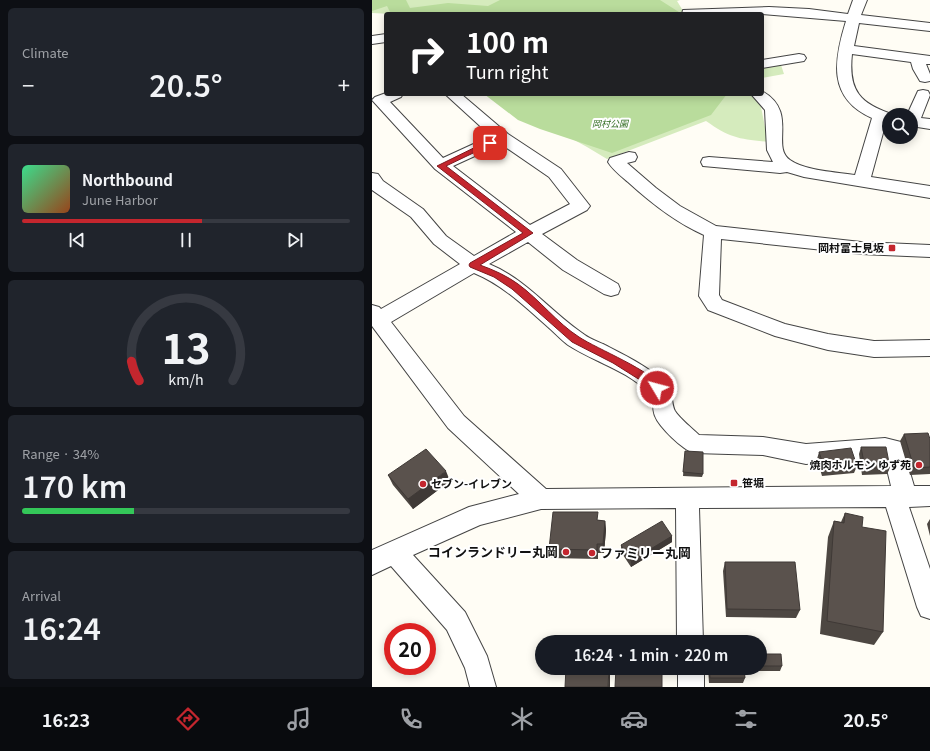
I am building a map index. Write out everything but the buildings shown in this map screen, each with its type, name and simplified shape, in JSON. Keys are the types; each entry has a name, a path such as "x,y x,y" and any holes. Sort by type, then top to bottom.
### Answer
{"street":[{"path":"860,0 852,19 845,54 845,82 849,91 863,106 882,116"},
{"path":"686,11 769,11 809,13 930,27"},
{"path":"372,40 384,38"},
{"path":"846,49 924,59 920,69 926,78"},
{"path":"764,64 799,58"},
{"path":"917,108 923,94"},
{"path":"391,96 380,100 441,166 570,265 611,289"},
{"path":"454,96 502,137 555,173 581,206 375,316 456,422 541,499"},
{"path":"760,96 773,110 774,143 781,161 788,166 804,172 930,192"},
{"path":"918,122 930,124"},
{"path":"862,181 882,123"},
{"path":"441,166 502,137"},
{"path":"629,157 616,162 666,205 699,226 713,232 861,248 930,252"},
{"path":"709,162 780,168 788,166"},
{"path":"372,178 377,185 418,213 440,240 473,265 497,275 515,287 575,339 644,377 657,388 662,396 665,415 694,444 763,446 806,454 885,446 893,449 900,496 930,607"},
{"path":"713,232 709,296 715,305 782,331 828,342 874,349 930,348"},
{"path":"379,558 477,515 541,499 930,496"},
{"path":"687,498 690,635"},
{"path":"379,558 403,562 456,621 478,665 483,687"},
{"path":"691,675 691,687"}],"green space":[{"path":"372,0 680,0 677,1 684,12 384,12 384,14 372,13"},
{"path":"372,0 406,0 410,8 448,3 488,6 500,0 660,0 679,12 390,12 387,6 372,11"},
{"path":"780,62 784,74 764,78 764,66"},
{"name":"岡村公園","path":"487,96 725,96 711,115 612,153 540,129 518,120"},
{"name":"岡村公園","path":"495,96 753,96 761,107 768,142 735,137 706,121 607,159"}],"place":[{"name":"岡村富士見坂","path":"892,248"},
{"name":"焼肉ホルモン ゆず苑","path":"919,465"},
{"name":"笹堀","path":"734,483"},
{"name":"セブン-イレブン","path":"423,484"},
{"name":"コインランドリー丸岡","path":"566,552"},
{"name":"ファミリー丸岡","path":"592,553"}],"route":[{"path":"490,143 441,166 529,233 473,265 497,275 515,287 575,339 616,360 644,377 657,388"}]}
